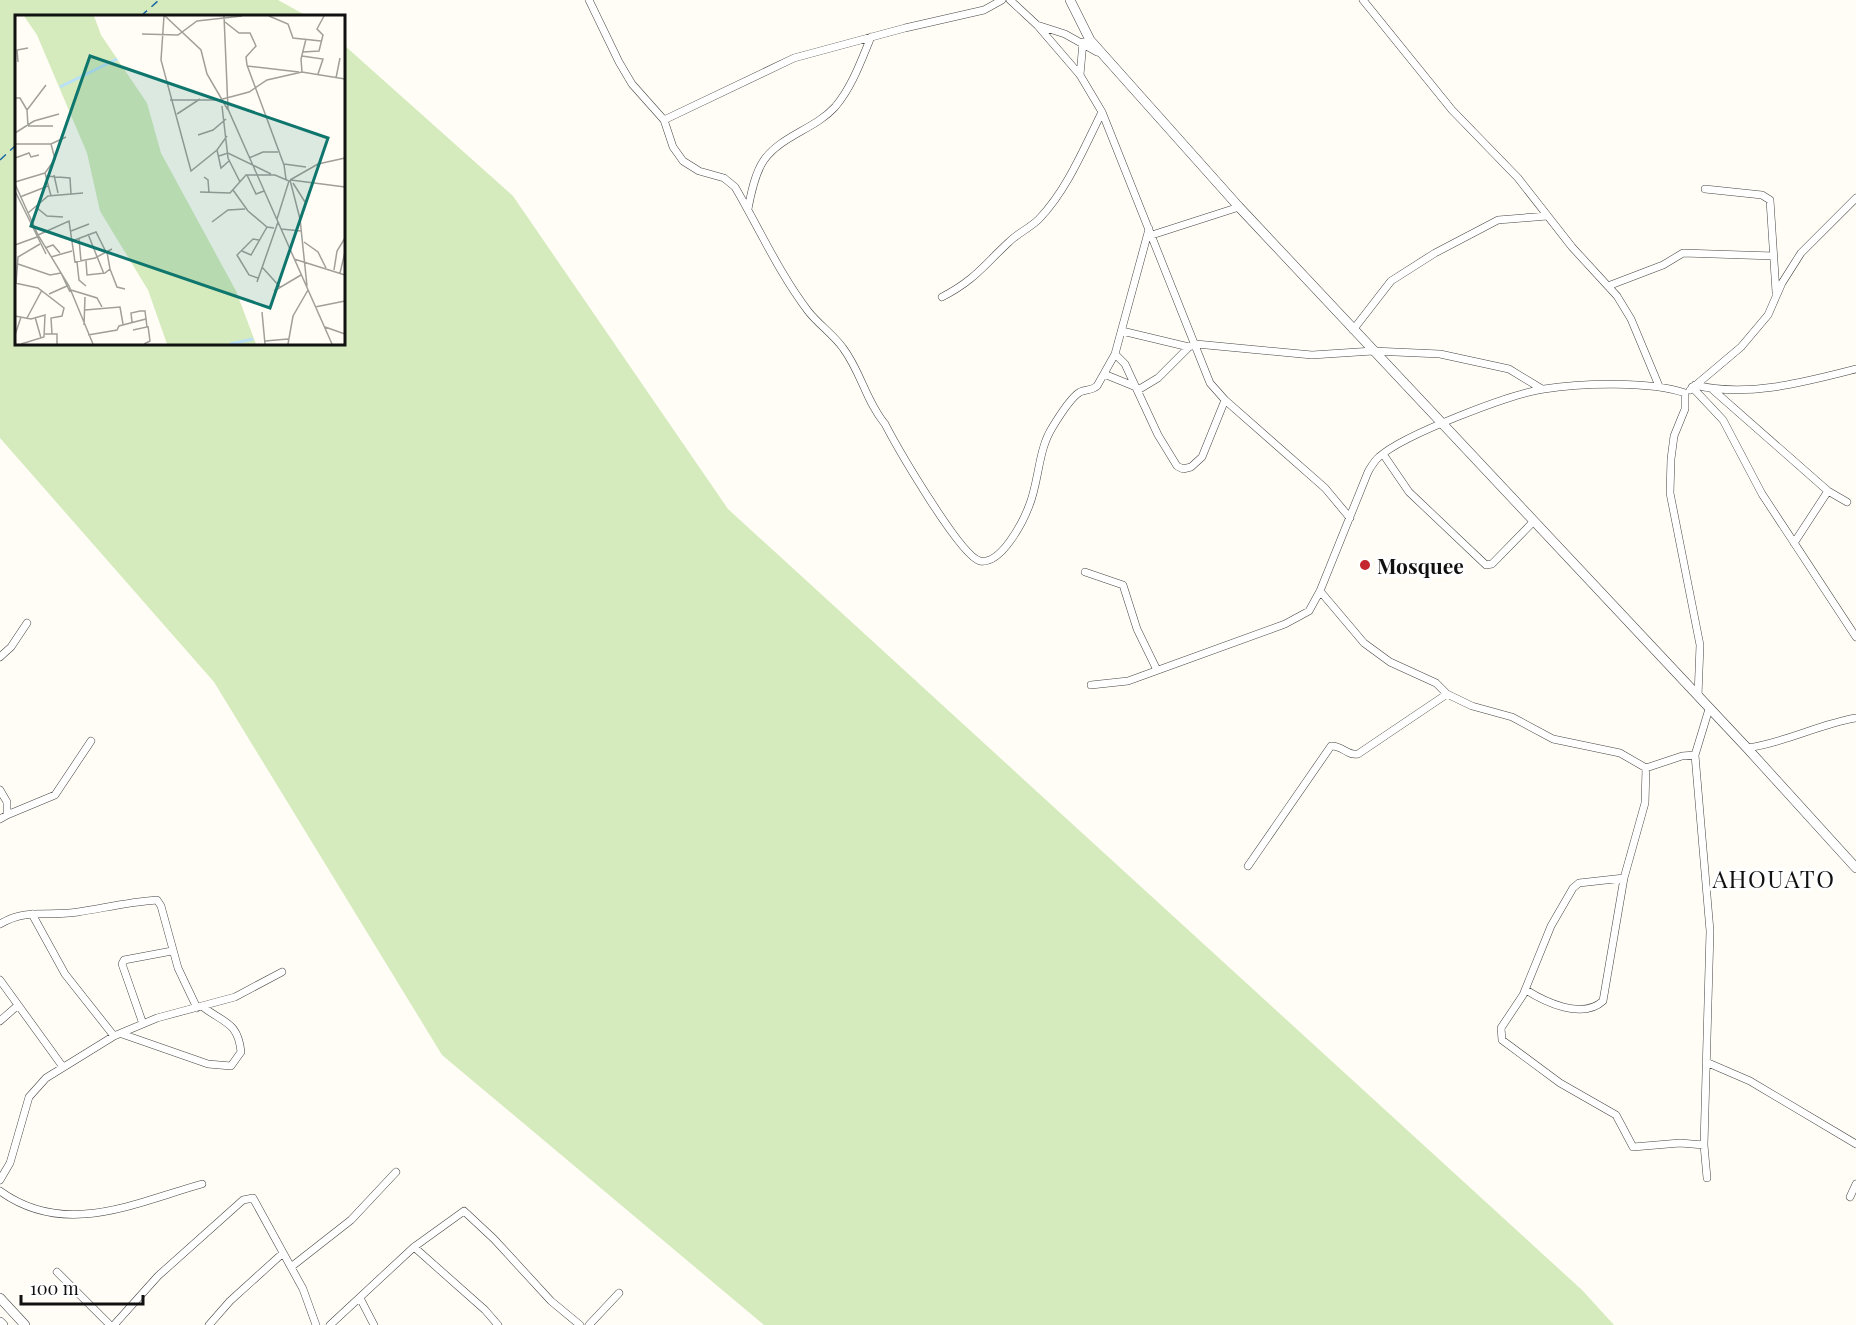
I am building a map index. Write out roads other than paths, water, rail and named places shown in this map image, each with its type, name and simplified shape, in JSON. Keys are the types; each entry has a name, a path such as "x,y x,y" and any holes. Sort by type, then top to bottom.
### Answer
{"street":[{"path":"589,0 628,76 664,120 673,147 682,161 699,171 724,178 735,187 808,312 843,348 862,380 874,411 885,424 952,534 979,561 988,561 998,555 1019,527 1030,505 1045,441 1051,429 1077,395 1093,390 1115,354 1151,232"},
{"path":"664,120 794,58 984,10 1002,0"},
{"path":"1010,0 1037,25 1080,75 1102,112 1151,232 1192,346 1210,383 1225,400 1325,488 1350,518"},
{"path":"1070,0 1090,40 1239,207 1441,425 1748,748 1856,868"},
{"path":"1363,0 1452,110 1518,178 1547,216 1625,307 1659,386"},
{"path":"1037,25 1083,42 1104,56"},
{"path":"748,209 764,160 780,145 821,120 836,106 856,74 871,37"},
{"path":"1080,75 1083,42"},
{"path":"942,297 962,287 988,266 1009,242 1038,220 1073,169 1102,112"},
{"path":"1705,189 1767,197 1771,205 1776,295"},
{"path":"1685,393 1741,347 1768,315 1776,295 1801,253 1856,198"},
{"path":"1151,232 1239,207"},
{"path":"1353,330 1391,282 1435,253 1498,220 1547,216"},
{"path":"1608,286 1663,264 1683,253 1774,256"},
{"path":"1122,331 1192,346 1312,355 1372,351 1440,354 1481,361 1509,369 1542,389"},
{"path":"1104,374 1137,388 1158,378 1192,346"},
{"path":"1115,354 1125,364 1158,435 1177,466 1183,469 1191,467 1202,457 1225,400"},
{"path":"1694,386 1712,389 1780,386 1856,369"},
{"path":"1092,685 1128,681 1301,617 1309,611 1320,591 1368,472 1383,454 1441,425 1542,389 1578,385 1659,386 1685,393"},
{"path":"1694,386 1723,420 1762,494 1856,637"},
{"path":"1712,389 1828,491 1847,502"},
{"path":"1685,393 1685,409 1674,435 1670,493 1700,645 1698,697"},
{"path":"1383,454 1409,492 1486,565 1492,564 1533,522"},
{"path":"1794,543 1828,491"},
{"path":"1085,572 1123,585 1137,629 1157,670"},
{"path":"1320,591 1364,643 1390,662 1436,683 1447,694 1473,706 1512,717 1554,739 1594,745 1620,753 1646,768 1682,756 1695,755"},
{"path":"0,657 11,647 27,623"},
{"path":"1248,866 1331,746 1338,746 1350,754 1358,754 1447,694"},
{"path":"1707,1178 1704,1145 1710,932 1695,755 1709,709"},
{"path":"1748,748 1767,745 1837,721 1856,718"},
{"path":"4,817 55,795 91,741"},
{"path":"1526,990 1548,1004 1580,1009 1598,1006 1603,1001 1624,878 1645,803 1646,768"},
{"path":"0,790 7,802 4,817"},
{"path":"1624,878 1579,883 1573,888 1551,926 1526,990 1501,1028 1503,1040 1560,1083 1616,1115 1633,1147 1680,1143 1704,1145"},
{"path":"0,924 24,913 77,913 126,902 157,900 161,906 172,951 200,1007 233,1026 240,1037 242,1052 231,1066 208,1064 118,1035 65,974 32,914"},
{"path":"143,1024 122,964 124,960 172,951"},
{"path":"0,1180 10,1163 29,1097 46,1078 118,1035 143,1024 235,997 282,972"},
{"path":"0,980 63,1067"},
{"path":"0,1021 17,1006"},
{"path":"1706,1062 1750,1081 1856,1144"},
{"path":"291,1267 351,1220 396,1172"},
{"path":"0,1191 11,1199 43,1212 83,1216 202,1184"},
{"path":"1850,1197 1856,1184"},
{"path":"57,1272 112,1325 158,1276 243,1200 253,1198 303,1289 316,1325"},
{"path":"330,1325 414,1247 451,1218 468,1211 551,1301 580,1325"},
{"path":"414,1247 485,1310 498,1325"},
{"path":"209,1325 230,1301 283,1253"},
{"path":"589,1325 619,1293"},
{"path":"0,1298 25,1325"},
{"path":"360,1298 374,1325"},
{"path":"0,1322 3,1325"}],"place":[{"name":"Mosquee","path":"1365,565"}],"district":[{"name":"AHOUATO","path":"1774,878"}]}
